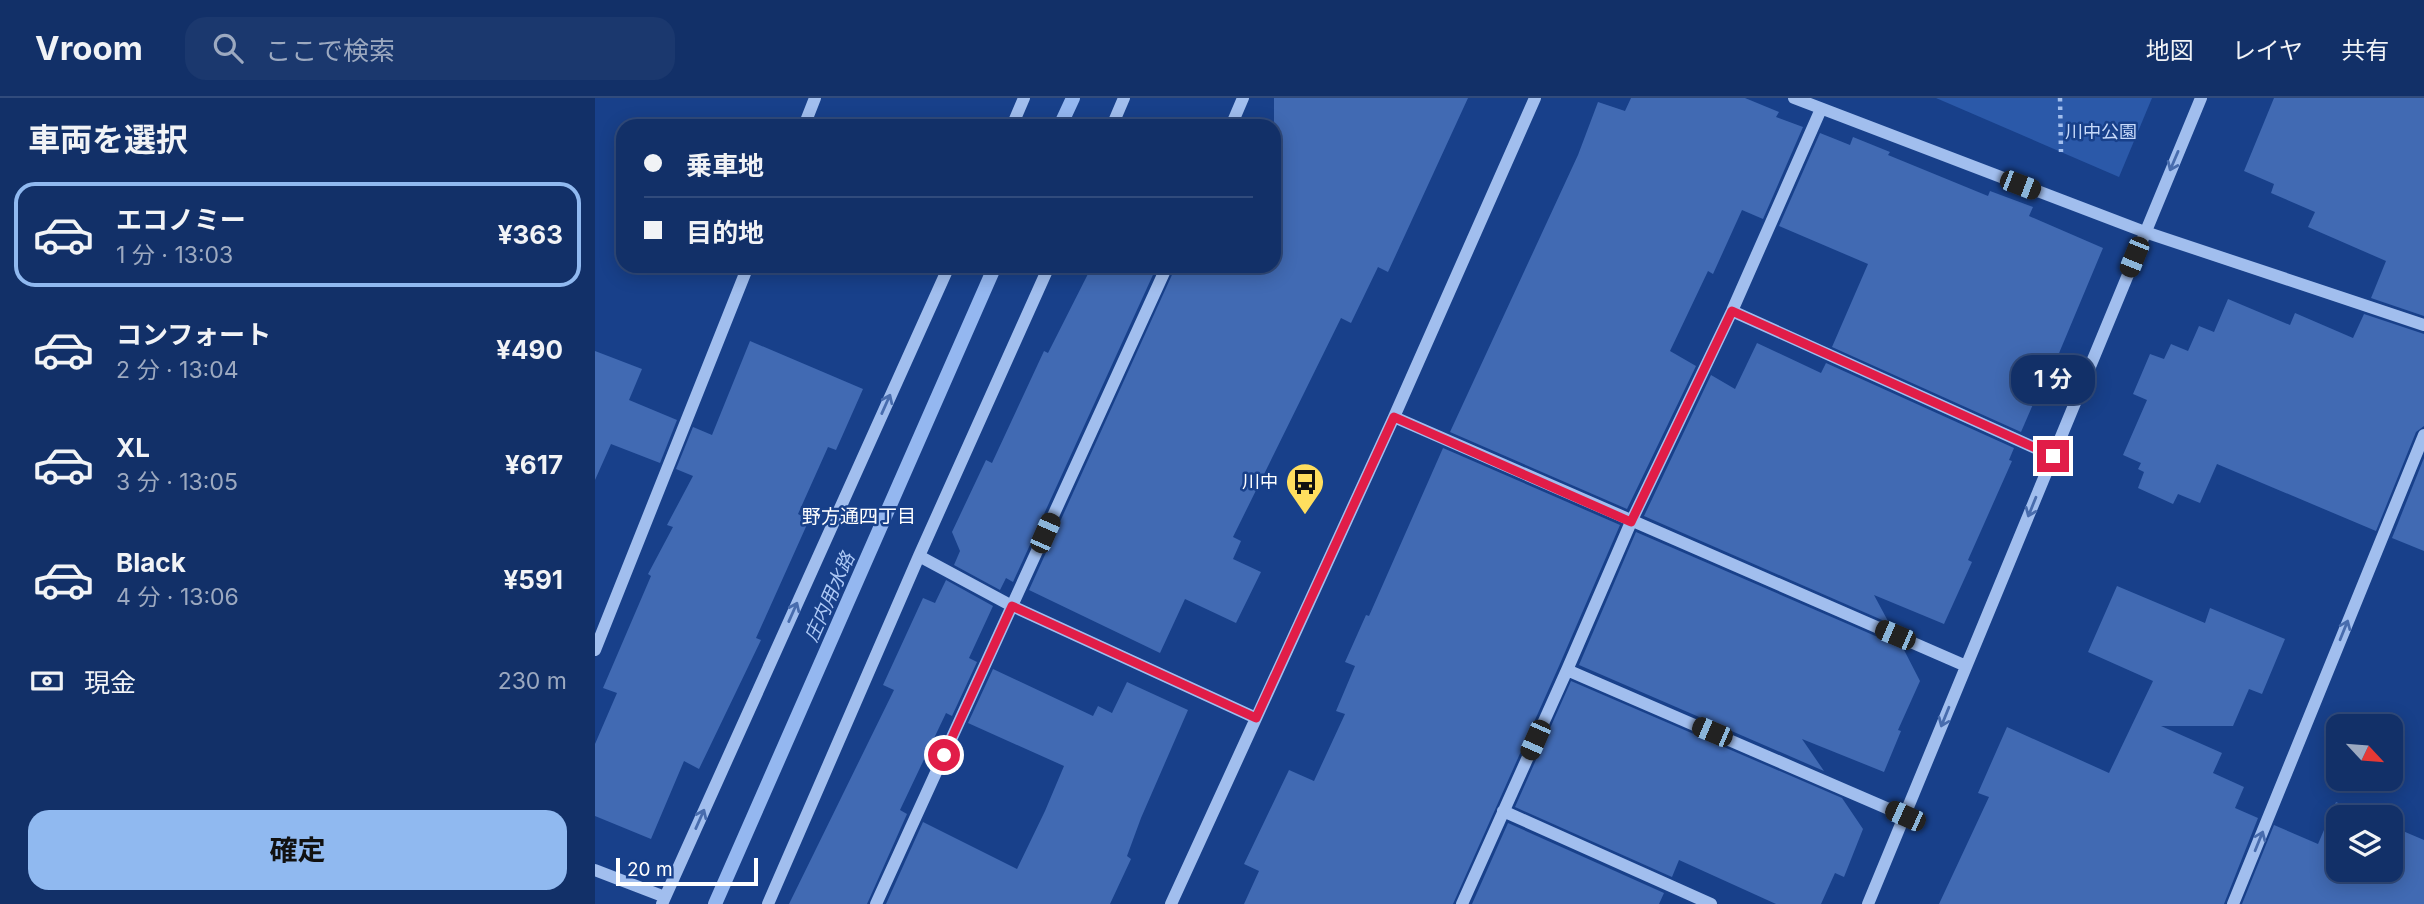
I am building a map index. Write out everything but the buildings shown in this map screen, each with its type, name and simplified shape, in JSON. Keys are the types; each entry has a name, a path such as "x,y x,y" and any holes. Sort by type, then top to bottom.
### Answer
{"street":[{"path":"807,119 815,98"},
{"path":"1015,119 1024,98"},
{"path":"1115,119 1124,98"},
{"path":"1234,119 1243,98"},
{"path":"1171,904 1394,417 1535,98"},
{"path":"1794,98 2144,232 2424,325"},
{"path":"1868,904 2201,98"},
{"path":"1462,904 1631,522 1732,311 1821,109"},
{"path":"595,650 745,273"},
{"path":"595,870 663,900 946,273"},
{"path":"768,904 1046,273"},
{"path":"876,904 1164,273"},
{"path":"1732,311 2053,456"},
{"path":"1394,417 1966,666"},
{"path":"2233,904 2424,435"},
{"path":"919,556 1012,606 1256,718"},
{"path":"1567,670 1905,816"},
{"path":"1503,811 1711,904"}],"path":[{"path":"2060,98 2061,152"}],"green space":[{"name":"川中公園","path":"1936,98 2152,98 2119,177"}],"waterway":[{"name":"庄内用水路","path":"1063,119 1073,98"},
{"name":"庄内用水路","path":"715,904 992,273"}],"place":[{"name":"川中","path":"1305,516"}],"district":[{"name":"野方通四丁目","path":"859,516"}],"route":[{"path":"944,755 1012,606 1256,718 1394,417 1631,522 1732,311 2053,456"}]}
